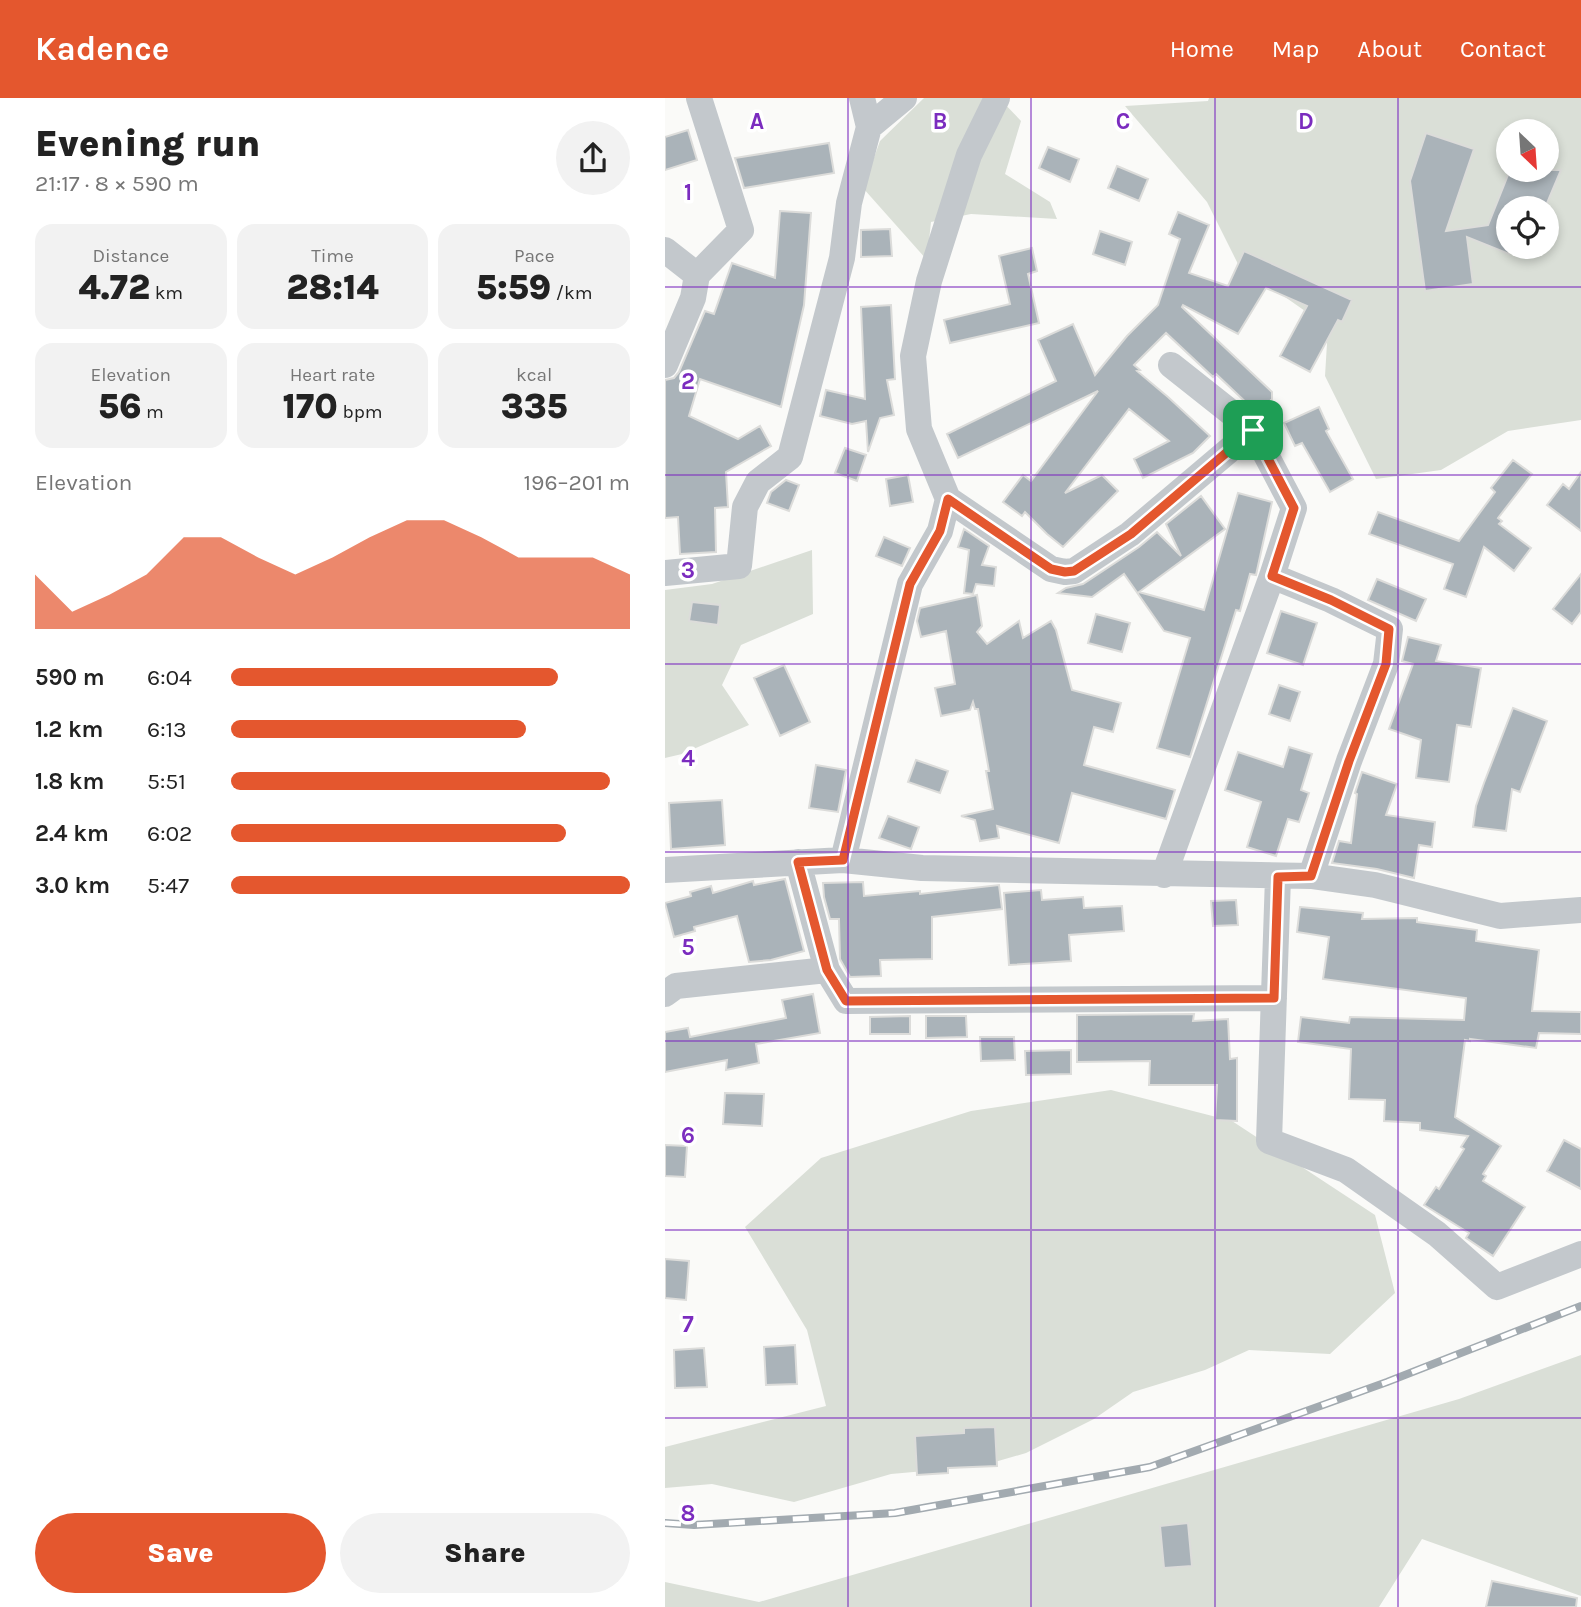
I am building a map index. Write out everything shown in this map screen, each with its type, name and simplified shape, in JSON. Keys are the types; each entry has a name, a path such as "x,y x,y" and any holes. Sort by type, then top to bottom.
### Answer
{"street":[{"path":"665,365 693,298 697,275 741,230 699,98"},
{"path":"665,573 739,566 745,507 758,482 790,457 842,258 849,203 869,127 862,98"},
{"path":"869,127 904,98"},
{"path":"997,98 969,155 929,281 913,356 919,429 948,499 1051,569 1074,571 1131,534 1253,430"},
{"path":"665,250 697,275"},
{"path":"1164,875 1294,508 1253,430 1171,365"},
{"path":"843,860 910,584 940,531 948,499"},
{"path":"1272,576 1331,600 1389,629 1386,664 1349,761 1311,876"},
{"path":"665,870 843,860 922,868 1311,876 1375,885 1500,916 1581,910"},
{"path":"798,862 827,970 846,1001 1274,998"},
{"path":"1278,877 1269,1141 1346,1170 1437,1234 1497,1287 1581,1254"},
{"path":"665,994 676,986 827,970"}],"shaded area":[{"path":"924,98 999,98 1021,121 1005,174 1050,202 1057,219 971,214 931,222 927,260 863,188 880,141"},
{"path":"1209,98 1581,98 1581,420 1508,431 1441,470 1376,479 1325,376 1328,327 1238,264 1207,202 1125,106 1208,101"},
{"path":"812,550 813,614 741,645 722,685 749,725 682,754 665,758 665,590 712,584"},
{"path":"1111,1090 1232,1121 1375,1215 1395,1293 1330,1354 1249,1350 1205,1370 1133,1392 1094,1419 1026,1453 981,1466 891,1474 794,1502 712,1484 665,1488 665,1447 826,1406 807,1330 745,1227 821,1158 971,1111"},
{"path":"1581,1355 1581,1596 1422,1539 1379,1607 665,1607 665,1582 759,1602 1459,1399"}],"building":[{"path":"688,130 697,160 665,170 665,137"},
{"path":"1426,133 1474,149 1446,231 1488,225 1496,205 1496,249 1467,237 1473,284 1425,291 1410,181"},
{"path":"829,143 834,173 744,188 735,158"},
{"path":"1048,147 1079,159 1070,182 1039,168"},
{"path":"1117,166 1148,179 1139,201 1108,188"},
{"path":"1505,182 1556,182 1550,196 1500,196"},
{"path":"780,211 811,213 804,305 781,407 700,379 689,416 738,439 760,426 771,446 726,472 728,507 715,508 716,552 680,554 678,517 665,518 665,380 674,378 679,372 705,311 714,314 732,263 775,278"},
{"path":"1178,212 1209,225 1189,273 1228,286 1244,251 1352,300 1342,322 1338,320 1310,372 1280,356 1307,306 1266,288 1238,334 1183,305 1182,307 1272,392 1272,399 1262,410 1254,410 1216,374 1213,377 1166,333 1134,365 1140,370 1137,371 1210,436 1193,453 1143,478 1134,459 1169,441 1129,409 1065,493 1102,475 1118,491 1063,547 1025,512 1022,516 1003,502 1023,475 1031,481 1098,391 958,458 947,434 1056,381 1038,340 1073,324 1095,375 1127,336 1158,305 1180,239 1169,234"},
{"path":"890,229 892,256 861,257 861,230"},
{"path":"1100,231 1132,242 1125,265 1093,254"},
{"path":"1032,248 1037,271 1028,274 1039,323 950,343 944,320 1010,304 999,256"},
{"path":"891,305 895,379 887,380 894,415 880,418 868,452 866,421 852,424 820,416 826,390 865,399 861,307"},
{"path":"1319,407 1329,429 1326,431 1353,479 1330,492 1302,443 1295,446 1284,423"},
{"path":"845,448 866,455 857,481 835,473"},
{"path":"1513,460 1532,474 1498,518 1502,521 1499,524 1531,548 1514,571 1484,547 1466,597 1444,589 1453,564 1369,534 1378,512 1459,541 1495,492 1491,488"},
{"path":"1581,472 1581,531 1547,505 1563,484 1569,489"},
{"path":"908,475 913,502 890,506 886,479"},
{"path":"786,480 799,485 789,511 767,503 771,492"},
{"path":"1238,493 1272,502 1256,575 1250,574 1240,611 1236,610 1190,757 1157,748 1190,638 1164,631 1124,574 1092,597 1058,593 1083,584 1157,532 1181,556 1166,524 1201,496 1225,529 1139,592 1204,610"},
{"path":"964,529 989,546 982,565 996,567 994,586 976,584 973,594 964,593 969,550 958,547"},
{"path":"884,537 910,548 902,566 876,556"},
{"path":"1581,574 1581,612 1572,624 1553,609"},
{"path":"1377,579 1426,599 1416,621 1368,600"},
{"path":"977,595 982,626 977,632 987,644 1019,621 1023,638 1051,621 1056,630 1072,690 1121,703 1113,732 1094,727 1084,765 1175,790 1166,819 1072,793 1059,843 997,826 999,838 980,841 975,820 961,816 993,809 978,709 975,709 973,702 970,710 941,716 935,688 955,684 946,631 921,637 917,621 920,608"},
{"path":"692,602 720,605 718,625 689,621"},
{"path":"1281,611 1317,623 1303,665 1267,653"},
{"path":"1096,614 1130,623 1122,652 1088,643"},
{"path":"1408,637 1441,645 1436,661 1481,668 1471,727 1457,725 1449,782 1416,778 1421,740 1389,729 1413,664 1402,661"},
{"path":"784,665 810,722 780,736 754,678"},
{"path":"1279,685 1300,692 1290,721 1269,714"},
{"path":"1513,708 1547,721 1520,792 1512,789 1506,831 1473,827 1476,806"},
{"path":"1289,747 1312,754 1301,790 1309,793 1299,822 1288,819 1276,856 1247,847 1261,802 1225,790 1238,752 1283,767"},
{"path":"916,760 948,771 940,793 908,782"},
{"path":"816,765 846,770 838,812 809,808"},
{"path":"1362,772 1397,784 1386,815 1435,822 1432,847 1419,845 1414,878 1377,869 1332,863 1339,841 1351,843 1355,793"},
{"path":"722,800 725,845 671,849 669,803"},
{"path":"888,816 919,827 911,849 879,838"},
{"path":"785,879 804,951 771,960 749,962 737,916 694,927 695,931 674,937 665,903 691,896 690,892 711,886 713,893 753,881 754,885"},
{"path":"863,882 864,896 920,891 920,894 999,885 1002,909 932,917 932,959 880,960 881,976 850,977 840,959 839,919 830,919 823,883"},
{"path":"1041,890 1042,900 1083,897 1084,908 1122,906 1124,931 1069,935 1071,961 1009,965 1004,893"},
{"path":"1236,900 1238,925 1213,926 1211,901"},
{"path":"1300,907 1363,913 1362,919 1417,918 1417,922 1477,930 1476,941 1539,950 1532,1011 1581,1012 1581,1034 1539,1033 1536,1048 1465,1040 1455,1117 1501,1146 1483,1174 1486,1176 1483,1181 1525,1207 1493,1256 1466,1238 1469,1233 1424,1205 1436,1187 1439,1189 1464,1149 1461,1147 1468,1136 1420,1130 1420,1123 1384,1121 1385,1100 1349,1099 1351,1049 1298,1042 1301,1017 1349,1023 1350,1017 1464,1020 1466,998 1323,979 1329,937 1297,932"},
{"path":"813,994 820,1033 756,1044 759,1063 726,1070 727,1060 665,1072 665,1032 688,1028 690,1037 786,1018 782,1000"},
{"path":"1194,1014 1193,1021 1228,1019 1230,1059 1237,1058 1237,1121 1215,1120 1217,1085 1149,1085 1150,1061 1077,1062 1077,1015"},
{"path":"910,1016 910,1034 870,1034 870,1017"},
{"path":"926,1016 966,1016 967,1037 926,1038"},
{"path":"980,1037 1014,1037 1015,1060 981,1061"},
{"path":"1071,1050 1071,1074 1026,1075 1025,1051"},
{"path":"725,1093 764,1094 762,1126 723,1124"},
{"path":"1564,1140 1581,1149 1581,1189 1547,1171"},
{"path":"665,1145 687,1146 685,1177 665,1176"},
{"path":"665,1259 689,1261 686,1300 665,1298"},
{"path":"795,1345 797,1384 766,1385 764,1347"},
{"path":"704,1348 707,1387 675,1388 674,1350"},
{"path":"995,1427 997,1466 948,1468 948,1473 917,1475 915,1436 964,1433 964,1428"},
{"path":"1188,1523 1192,1566 1164,1568 1160,1526"},
{"path":"1492,1581 1577,1598 1576,1607 1486,1607"}],"railway":[{"path":"665,1523 694,1525 895,1513 1150,1467 1387,1382 1581,1306"}],"route":[{"path":"1253,430 1294,508 1272,576 1331,600 1389,629 1386,664 1349,761 1311,876 1278,877 1274,998 846,1001 827,970 798,862 843,860 910,584 940,531 948,499 1051,569 1074,571 1131,534 1253,430"}]}
